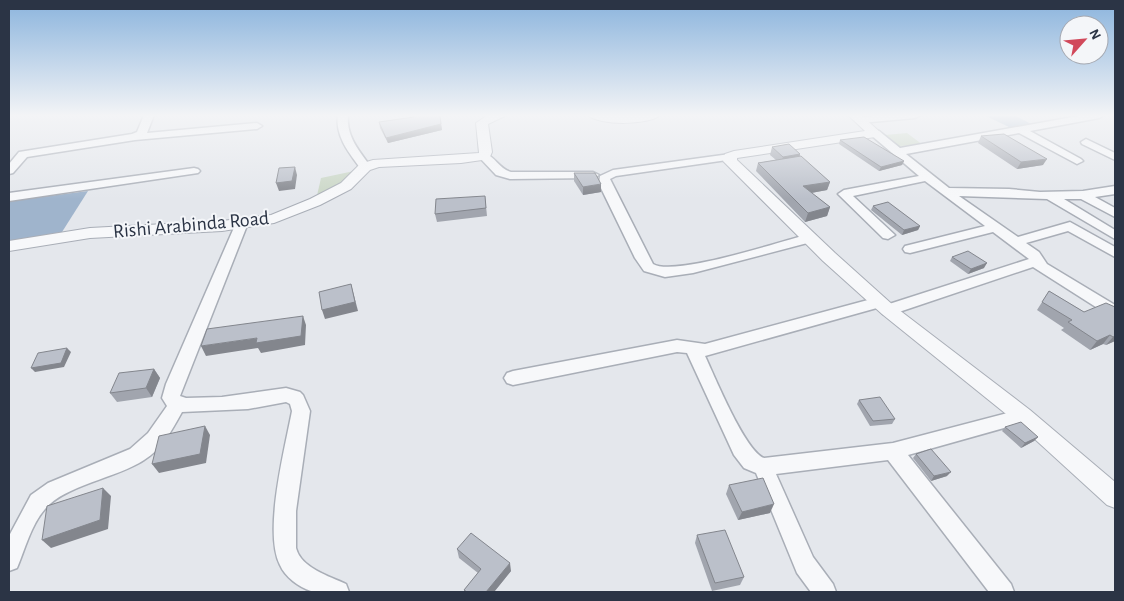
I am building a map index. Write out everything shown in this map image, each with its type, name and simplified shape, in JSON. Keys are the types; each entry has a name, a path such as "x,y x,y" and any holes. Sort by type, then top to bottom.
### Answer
{"street":[{"path":"9,156 95,143"},
{"path":"350,143 365,168"},
{"path":"485,143 486,152 484,156 500,173 510,176 607,175 809,143"},
{"path":"887,143 948,192 1034,255 1036,262 1042,267 1115,312"},
{"path":"898,152 948,143"},
{"path":"1045,143 1077,161"},
{"path":"1088,143 1115,157"},
{"path":"9,171 23,154"},
{"name":"Rishi Arabinda Road","path":"9,246 90,233 222,226 274,219 315,202 346,186 365,168 390,161 461,159 484,156"},
{"path":"730,157 730,160 810,238 884,306 1023,416 1115,497"},
{"path":"9,198 194,171"},
{"path":"607,175 604,178 605,184 642,258 649,268 661,271 693,269 810,238"},
{"path":"888,235 844,194 929,177"},
{"path":"948,192 1050,196 1115,190"},
{"path":"1083,194 1115,213"},
{"path":"1050,196 1115,235"},
{"path":"242,223 175,384 171,398 177,405 192,407 248,402 284,396 293,396 298,400 302,411 284,523 287,557 300,572 338,592"},
{"path":"1016,242 1070,226 1115,253"},
{"path":"910,249 996,227"},
{"path":"513,378 677,346 704,350 884,306 1036,262"},
{"path":"693,348 741,449 751,462 763,467 893,451 1023,416"},
{"path":"9,560 39,500 62,487 137,456 153,442 177,405"},
{"path":"893,451 1003,592"},
{"path":"763,467 805,564 825,592"}],"green space":[{"path":"895,143 920,143 923,145 899,146"},
{"path":"354,171 359,175 316,200 321,178"}],"water":[{"path":"88,191 62,232 9,241 9,201"}],"building":[{"path":"845,143 874,143 904,161 881,167"},
{"path":"992,143 1020,143 1047,159 1021,162"},
{"path":"789,144 800,154 783,157 772,147"},
{"path":"801,156 830,182 803,186 830,207 808,213 758,163"},
{"path":"295,167 292,181 276,183 279,168"},
{"path":"574,173 595,173 601,184 583,187"},
{"path":"485,196 486,208 435,214 436,199"},
{"path":"888,202 920,226 904,230 873,206"},
{"path":"968,251 987,263 971,269 952,257"},
{"path":"351,284 355,302 322,310 319,292"},
{"path":"1049,291 1084,312 1106,303 1115,307 1115,336 1110,335 1097,341 1068,322 1072,320 1042,302"},
{"path":"303,316 301,336 256,343 257,338 201,346 207,329"},
{"path":"67,348 61,363 31,368 38,353"},
{"path":"154,369 146,388 110,393 119,373"},
{"path":"880,397 895,419 873,421 859,400"},
{"path":"1021,422 1038,437 1025,443 1005,427"},
{"path":"205,426 200,454 152,464 159,436"},
{"path":"931,449 951,472 934,476 916,454"},
{"path":"763,478 774,504 742,512 729,485"},
{"path":"103,488 100,520 42,540 47,506"},
{"path":"725,530 744,577 715,583 697,535"},
{"path":"471,533 510,563 486,592 467,592 464,590 481,569 457,549"}]}
